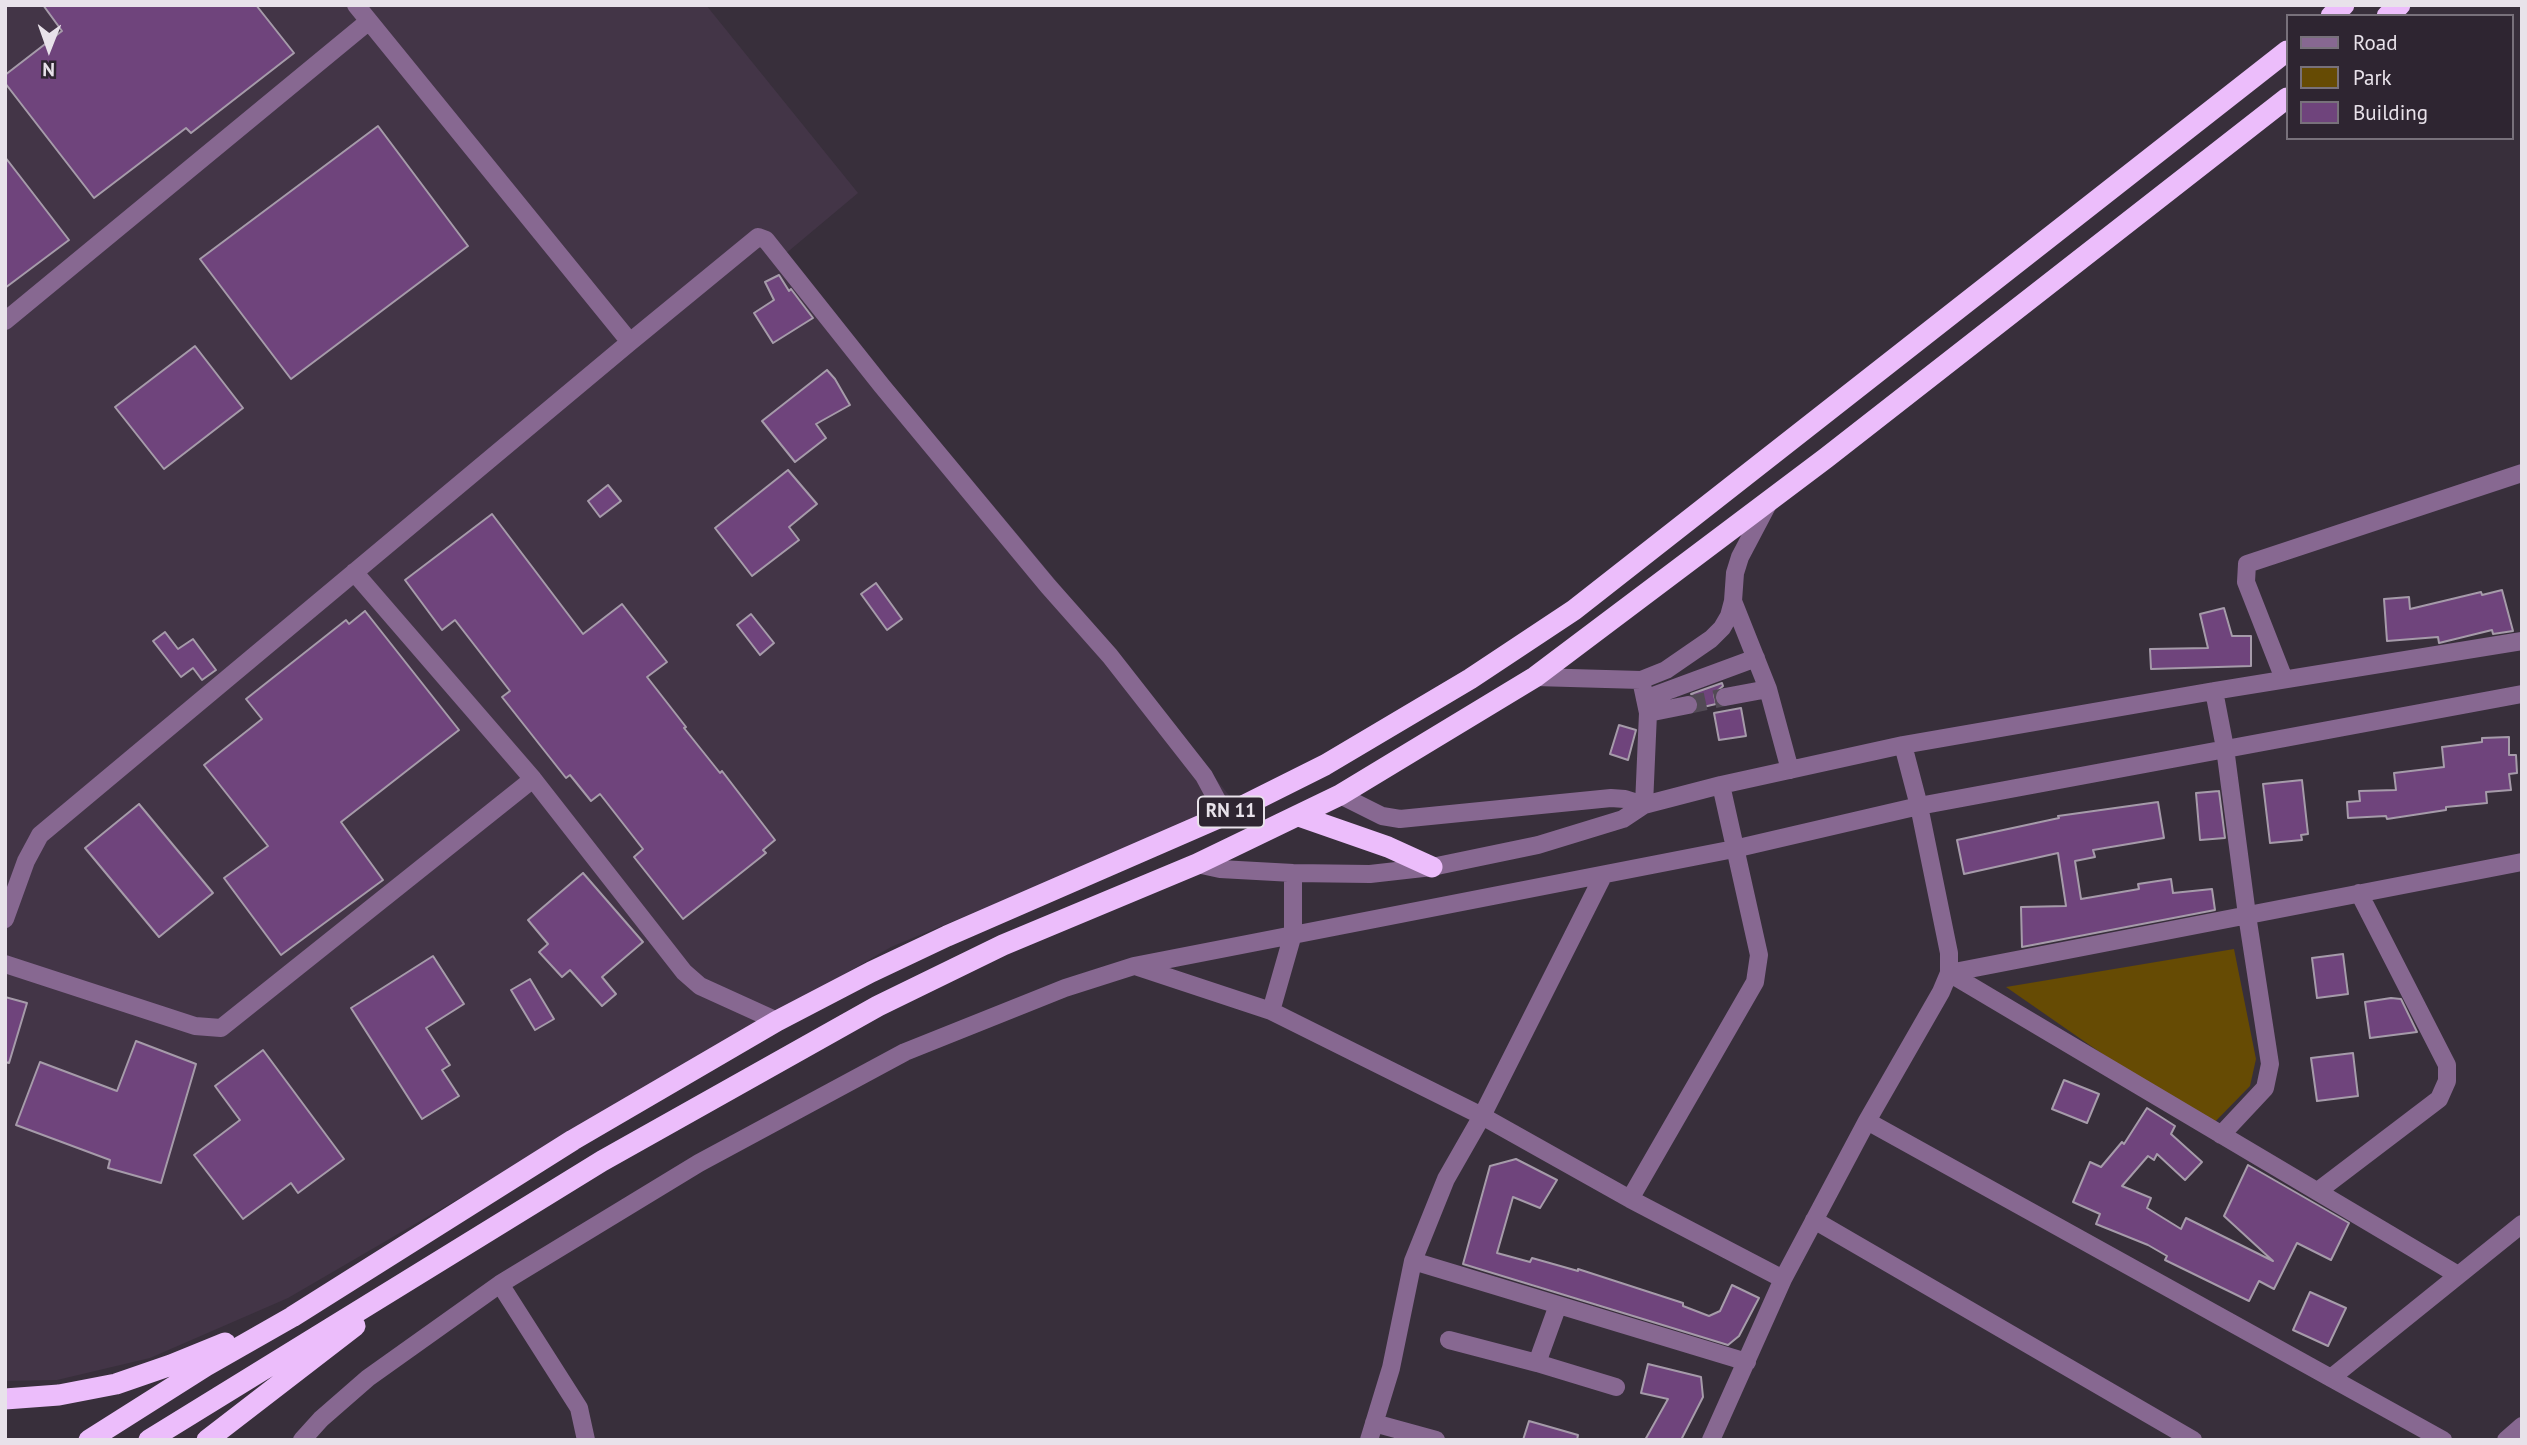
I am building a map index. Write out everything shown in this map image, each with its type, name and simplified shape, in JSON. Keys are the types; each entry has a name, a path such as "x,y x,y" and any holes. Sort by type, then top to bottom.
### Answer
{"highway":[{"name":"RN 11","path":"89,1440 206,1366 292,1317 573,1140 777,1021 947,936 1225,815 1325,765 1470,679 1574,610 2286,52"},
{"name":"RN 11","path":"149,1440 602,1161 878,1006 1003,945 1197,864 1299,816 1340,795 1535,677 1769,502 2286,99"},
{"path":"1299,816 1388,847 1432,867"},
{"path":"207,1440 450,1253"},
{"path":"5,1399 59,1395 116,1384 292,1317"}],"street":[{"path":"356,5 630,342"},
{"path":"5,321 369,21"},
{"path":"5,919 26,861 40,835 758,237 766,240 1048,586 1110,656 1204,776 1225,815"},
{"path":"2284,679 2246,582 2247,564 2522,473"},
{"path":"1535,677 1641,680 1666,670 1711,639 1729,616 1740,557 1769,502"},
{"path":"354,572 533,779 684,972 700,986 777,1021"},
{"path":"1733,601 1768,689 1790,770"},
{"path":"1197,864 1220,869 1370,874 1432,867 1538,845 1623,819 1644,805 1721,785 1903,745 2522,640"},
{"path":"1647,706 1756,658"},
{"path":"1641,680 1647,706 1644,805"},
{"path":"1725,697 1768,689"},
{"path":"2214,691 2225,748 2270,1064 2265,1088 2221,1135"},
{"path":"302,1440 321,1419 368,1378 500,1284 699,1163 905,1052 1065,988 1134,966 1603,876 1919,806 2522,694"},
{"path":"1647,706 1688,705"},
{"path":"1711,1440 1783,1279 1949,973 1949,953 1919,806 1903,745"},
{"path":"5,964 184,1023 221,1028 533,779"},
{"path":"1630,1199 1755,982 1759,955 1721,785"},
{"path":"1340,795 1375,813 1400,819 1611,799 1625,799 1644,805"},
{"path":"1949,973 2520,865"},
{"path":"1271,1011 1293,934 1293,873"},
{"path":"1436,1440 1371,1432 1391,1368 1413,1261 1446,1179 1482,1116 1603,876"},
{"path":"2318,1191 2439,1099 2447,1081 2447,1065 2359,894"},
{"path":"1134,966 1271,1011 1482,1116 1630,1199 1783,1279"},
{"path":"1949,973 2458,1275"},
{"path":"1867,1121 2443,1440"},
{"path":"1814,1220 2193,1440"},
{"path":"2331,1378 2522,1224"},
{"path":"1413,1261 1747,1362"},
{"path":"500,1284 579,1408 586,1440"},
{"path":"1537,1363 1558,1305"},
{"path":"1449,1340 1616,1387"},
{"path":"2506,1440 2522,1426"}],"shaded area":[{"path":"5,5 706,5 858,193 784,255 1063,589 1236,804 891,947 288,1298 150,1358 57,1380 5,1381"}],"green space":[{"path":"2234,949 2256,1059 2250,1086 2209,1128 2006,987"}],"building":[{"path":"43,5 256,5 294,53 191,133 186,128 94,198 5,83 5,75 62,31"},
{"path":"378,126 468,246 291,379 200,259"},
{"path":"5,157 69,240 5,288"},
{"path":"779,275 813,318 773,343 754,313 774,300 765,282"},
{"path":"195,346 243,408 164,469 115,407"},
{"path":"827,370 850,405 816,424 826,438 795,462 762,421"},
{"path":"788,470 817,504 789,527 799,540 752,576 715,528"},
{"path":"608,485 621,501 600,517 588,501"},
{"path":"492,514 583,634 622,604 667,662 647,677 686,727 684,728 720,773 722,771 775,840 763,850 766,853 683,919 634,857 643,849 600,794 591,801 570,775 566,778 502,697 510,691 455,620 442,630 405,580"},
{"path":"876,583 902,619 887,630 861,594"},
{"path":"2502,590 2513,631 2493,634 2492,630 2439,643 2438,637 2387,641 2384,599 2409,597 2410,609 2481,592 2482,595"},
{"path":"2224,608 2232,636 2251,636 2251,666 2151,669 2150,649 2208,648 2200,614"},
{"path":"365,611 459,730 341,822 383,880 281,955 224,878 268,846 204,765 262,719 246,699 346,620 349,624"},
{"path":"751,614 774,643 760,655 737,625"},
{"path":"165,632 178,649 193,639 216,670 202,680 193,668 181,677 153,641"},
{"path":"1722,683 1723,686 1714,694 1716,704 1699,708 1697,698 1691,694"},
{"path":"1741,708 1746,736 1719,740 1714,713"},
{"path":"1619,725 1636,730 1628,760 1610,754"},
{"path":"2509,737 2509,755 2516,755 2517,773 2509,774 2511,790 2486,792 2487,803 2446,807 2446,810 2387,819 2386,816 2348,818 2347,802 2360,801 2359,791 2396,790 2394,773 2444,767 2442,747 2482,742 2482,738"},
{"path":"2302,780 2308,834 2301,835 2302,840 2270,843 2263,784"},
{"path":"2219,791 2225,838 2200,840 2196,793"},
{"path":"2158,802 2164,838 2093,850 2095,857 2075,861 2081,899 2139,889 2138,884 2171,879 2173,893 2212,889 2215,910 2022,947 2021,907 2066,906 2058,853 1964,874 1957,840 2059,818 2058,816"},
{"path":"139,804 213,893 159,937 85,848"},
{"path":"583,873 643,942 602,977 616,994 602,1006 570,970 562,977 539,952 548,944 528,920"},
{"path":"2343,954 2348,994 2317,998 2312,958"},
{"path":"433,956 464,1004 426,1028 450,1065 442,1070 459,1096 422,1119 351,1008"},
{"path":"530,979 554,1019 535,1030 511,990"},
{"path":"5,997 27,1003 9,1063 5,1062"},
{"path":"2401,999 2417,1032 2370,1038 2365,1002"},
{"path":"136,1041 196,1064 161,1183 108,1168 110,1160 16,1125 40,1062 117,1091"},
{"path":"263,1050 344,1159 298,1193 291,1183 243,1219 194,1155 240,1120 215,1086"},
{"path":"2353,1053 2358,1096 2317,1101 2311,1058"},
{"path":"2064,1080 2099,1094 2087,1123 2052,1109"},
{"path":"2147,1108 2175,1126 2171,1134 2202,1162 2185,1180 2157,1154 2154,1160 2148,1156 2122,1186 2151,1198 2147,1208 2181,1229 2186,1218 2273,1261 2224,1216 2248,1165 2349,1223 2331,1260 2297,1243 2274,1289 2259,1281 2249,1301 2165,1260 2167,1256 2148,1245 2096,1224 2100,1214 2073,1202 2090,1162 2101,1167 2122,1142 2124,1144"},
{"path":"1516,1159 1557,1180 1540,1208 1513,1197 1497,1253 1530,1262 1532,1258 1578,1269 1683,1303 1683,1306 1709,1316 1720,1311 1732,1285 1759,1298 1739,1336 1728,1345 1463,1264 1490,1166"},
{"path":"2310,1292 2346,1308 2328,1346 2293,1330"},
{"path":"1648,1364 1701,1377 1703,1397 1681,1440 1645,1440 1668,1399 1641,1393"},
{"path":"1529,1421 1578,1435 1577,1440 1523,1440"}],"tunnel":[{"path":"1688,705 1725,697"}]}
